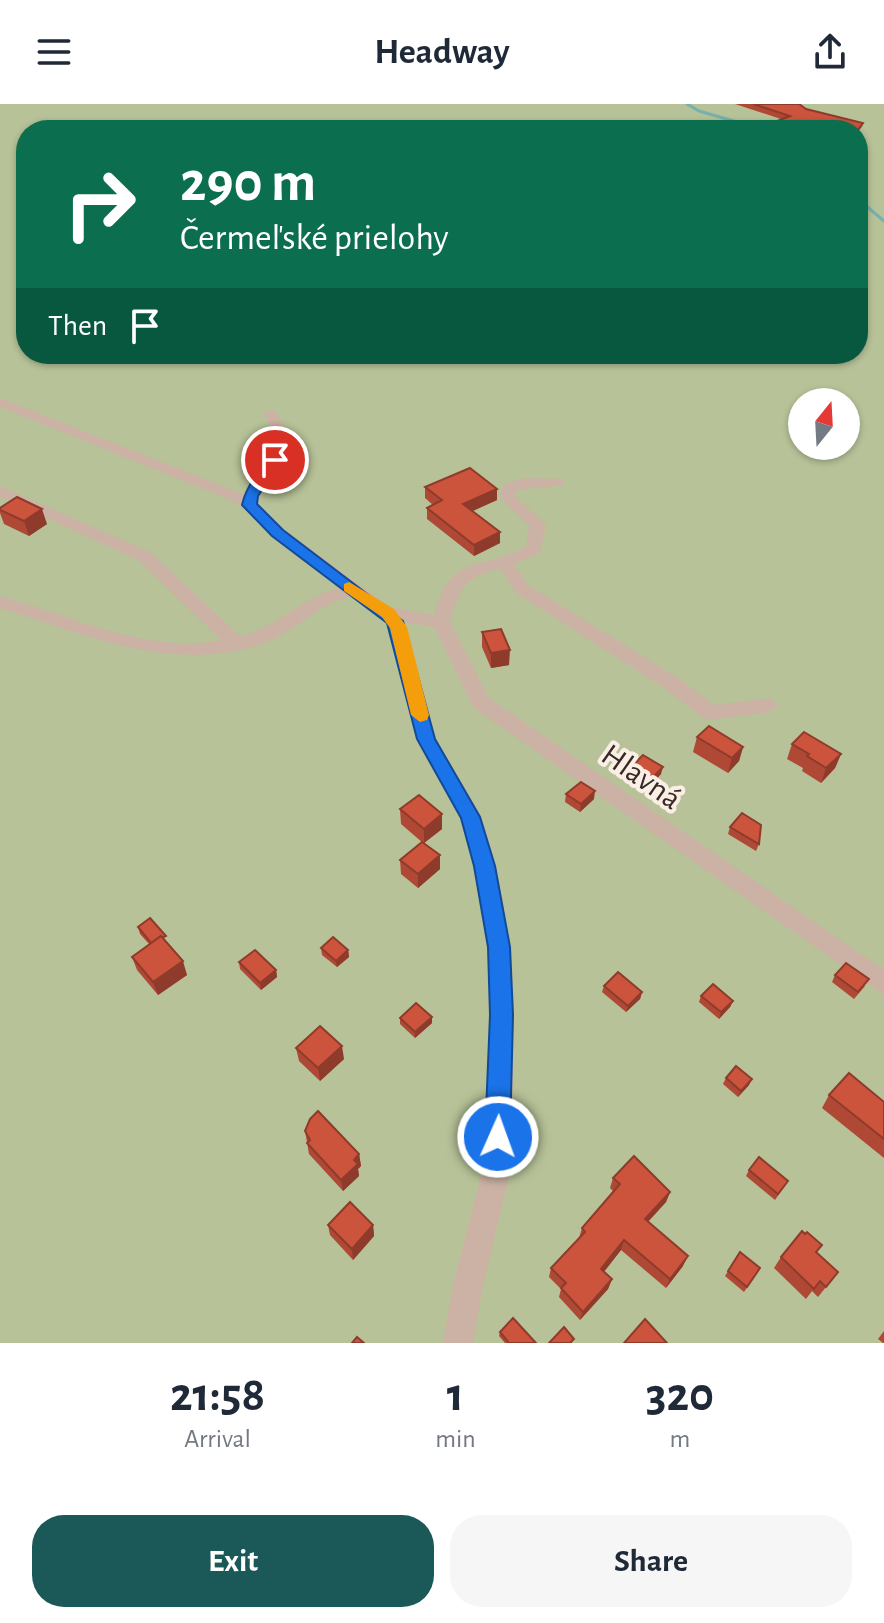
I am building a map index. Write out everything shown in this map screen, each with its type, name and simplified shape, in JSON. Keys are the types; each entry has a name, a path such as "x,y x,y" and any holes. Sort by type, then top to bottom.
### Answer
{"street":[{"path":"0,402 237,497 250,505 278,533 388,613 398,627 426,739 471,817 485,866 499,947 502,1015 497,1168 468,1285 458,1343"},
{"path":"250,505 251,496 268,475 282,445 282,432 271,415"},
{"path":"388,613 441,622 454,585 470,573 525,556 534,549 538,525 507,497 510,487 557,482"},
{"path":"0,491 144,556 236,643"},
{"path":"504,562 522,589 673,684 710,713 769,705"},
{"path":"0,602 132,643 199,651 261,638 322,598 353,590"},
{"name":"Hlavná","path":"441,622 481,703 884,984"}],"green space":[{"path":"0,104 884,104 884,1343 0,1343"}],"building":[{"path":"753,104 799,104 806,109 851,120 780,120 790,116"},
{"path":"470,468 497,489 463,504 500,532 474,545 427,508 442,500 425,487"},
{"path":"17,497 42,509 24,521 0,510"},
{"path":"501,629 510,650 491,653 482,632"},
{"path":"709,726 743,747 732,758 697,737"},
{"path":"804,732 841,754 826,768 792,744"},
{"path":"643,755 663,767 650,780 630,768"},
{"path":"581,782 595,791 581,804 566,794"},
{"path":"419,795 442,814 424,829 400,809"},
{"path":"742,813 761,825 759,844 730,827"},
{"path":"422,842 440,855 418,874 400,860"},
{"path":"150,918 166,936 151,943 138,927"},
{"path":"161,936 183,961 153,982 132,957"},
{"path":"333,937 348,950 336,961 321,948"},
{"path":"255,950 276,970 260,983 239,962"},
{"path":"846,963 869,979 858,992 835,975"},
{"path":"618,972 642,992 628,1006 604,986"},
{"path":"713,984 733,1001 721,1012 701,996"},
{"path":"416,1003 432,1017 415,1032 400,1018"},
{"path":"320,1026 342,1046 318,1068 296,1048"},
{"path":"736,1066 752,1079 741,1091 726,1078"},
{"path":"849,1073 884,1102 884,1139 829,1095"},
{"path":"318,1111 359,1154 354,1160 358,1164 341,1180 307,1143 310,1140 305,1131"},
{"path":"634,1156 670,1192 645,1219 688,1256 670,1279 624,1240 601,1269 612,1279 583,1312 561,1288 566,1283 551,1268 585,1232 582,1228 620,1184 613,1178"},
{"path":"759,1157 788,1181 778,1194 749,1170"},
{"path":"350,1202 373,1225 352,1249 328,1225"},
{"path":"802,1231 822,1245 816,1252 838,1272 826,1287 820,1281 814,1289 781,1257"},
{"path":"740,1252 760,1268 747,1287 728,1271"},
{"path":"513,1318 536,1343 509,1343 500,1332"},
{"path":"645,1319 667,1343 624,1343"},
{"path":"564,1327 574,1339 570,1343 549,1343"}],"waterway":[{"path":"687,104 730,120"},
{"path":"868,207 884,221"}],"slow traffic":[{"path":"349,587 395,621 420,715"}],"route":[{"path":"275,460 268,475 251,496 250,505 278,533 395,621 426,739 471,817 485,866 499,947 502,1015 498,1137"}]}
